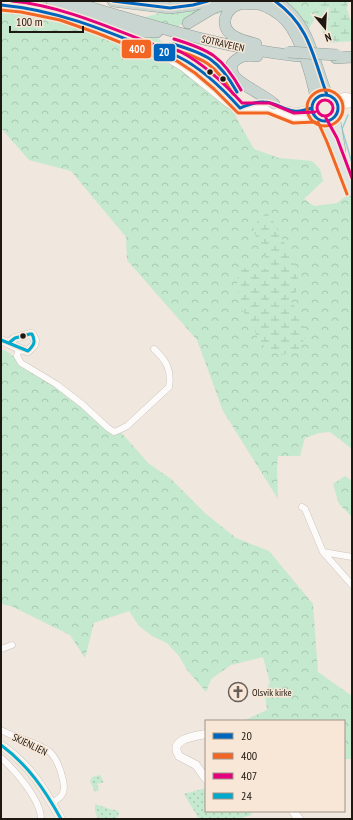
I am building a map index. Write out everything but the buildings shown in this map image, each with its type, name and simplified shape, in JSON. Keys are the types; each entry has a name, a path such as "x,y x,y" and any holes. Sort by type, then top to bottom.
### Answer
{"highway":[{"path":"52,1 133,31 157,32"},
{"name":"SOTRAVEIEN","path":"68,1 131,16"},
{"name":"SOTRAVEIEN","path":"89,1 198,37 263,50"},
{"path":"113,1 170,8 208,1"},
{"path":"188,23 213,8 224,3 234,1"},
{"path":"249,1 271,8 289,22 296,33 308,66 316,111"},
{"path":"275,1 286,8 294,16 303,29 334,105"},
{"path":"260,4 241,4 229,11 224,21 226,28 234,37 263,50 299,56 352,56"},
{"path":"274,104 265,96 238,80 232,73 232,64 239,57 263,50 284,48 288,52 336,56"}],"main road":[{"path":"1,5 39,9 62,15 156,51 182,66 239,110 269,108 293,118 303,118 316,111 321,96 334,105 352,103"},
{"path":"239,110 257,102 268,102 294,112 316,111 328,120 334,105 345,97 352,98"},
{"path":"334,105 340,146 352,180"},
{"path":"316,111 332,140 352,192"},
{"path":"1,340 10,342 24,350 29,350 34,345 35,340 32,334 26,334 15,338 10,342"},
{"path":"205,734 182,740 177,744 176,748 179,756 196,765 205,778"},
{"path":"1,745 28,768 42,786 61,819"}],"street":[{"path":"19,348 17,356 21,363 56,384 114,432 127,426 169,387 170,374 167,364 154,349"},
{"path":"302,507 323,552 352,585"},
{"path":"323,552 352,557"},
{"path":"1,649 12,645"},
{"name":"SKJENLIEN","path":"1,730 50,752 55,759 61,774 64,792 61,797 52,802"},
{"path":"1,758 23,781 39,808 41,819"}],"green space":[{"path":"1,1 68,1 131,21 203,1 315,1 316,17 304,36 282,11 249,6 196,19 154,35 231,101 237,119 254,149 279,158 312,161 320,169 323,181 304,199 314,206 337,203 346,196 352,197 352,449 330,432 319,433 305,438 300,456 278,456 278,499 223,411 197,340 127,260 126,237 71,171 29,160 1,128"},
{"path":"315,1 348,1 347,9 352,24 352,41 328,43 316,17"},
{"path":"268,212 291,255 300,285 291,300 304,326 305,337 299,351 281,355 259,343 252,322 241,309 237,284 239,267 259,271 270,267 253,230 259,219"},
{"path":"1,349 8,352 21,363 41,374 108,428 119,430 148,463 171,479 206,514 236,538 269,551 313,604 318,672 352,696 352,759 345,759 345,720 245,720 267,710 265,694 270,682 263,657 231,665 211,679 206,692 187,670 179,656 167,643 152,636 139,626 129,611 94,623 85,658 70,635 11,606 1,604"},
{"path":"345,476 352,481 352,517 339,504 333,484"},
{"path":"100,775 104,782 97,784 99,790 95,792 90,781 92,777"},
{"path":"205,788 205,812 250,812 252,815 236,819 199,819 184,794"},
{"path":"95,804 119,811 118,817 112,819 98,819 95,811"}],"waterway":[{"path":"348,115 342,129 352,163"}],"transit line":[{"name":"407","path":"12,1 49,7 67,12 158,46 181,52 198,62 214,75 242,103 270,103 294,113 315,112"},
{"name":"20","path":"113,1 170,8 193,5 208,1"},
{"name":"20","path":"275,1 287,11 303,32 314,55 327,95"},
{"name":"20","path":"1,5 41,11 60,16 97,28 153,50 176,55 204,73 240,108 261,102 272,103 294,111 312,108"},
{"name":"400","path":"1,10 21,12 60,20 154,56 169,58 177,61 195,73 214,89 238,113 268,113 293,123 315,122"},
{"name":"407","path":"174,39 197,47 214,56 228,69 241,90"},
{"name":"20","path":"173,44 195,51 218,65 237,92"},
{"name":"400","path":"172,49 193,56 208,64 221,76 233,94"},
{"name":"400","path":"325,90 338,95 343,108 338,121 325,126 312,121 307,108 312,95 325,90"},
{"name":"20","path":"325,95 334,99 338,108 334,117 325,121 316,117 312,108 316,99 325,95"},
{"name":"407","path":"325,100 332,105 333,108 328,115 325,116 318,111 317,108 322,101 325,100"},
{"name":"407","path":"326,118 337,138 352,178"},
{"name":"400","path":"318,122 347,194"},
{"name":"24","path":"1,340 28,351 33,345 34,339 32,334 30,334 15,338 10,342"},
{"name":"24","path":"1,745 28,770 49,798 61,819"}],"place":[{"name":"Olsvik kirke","path":"238,692"}]}
